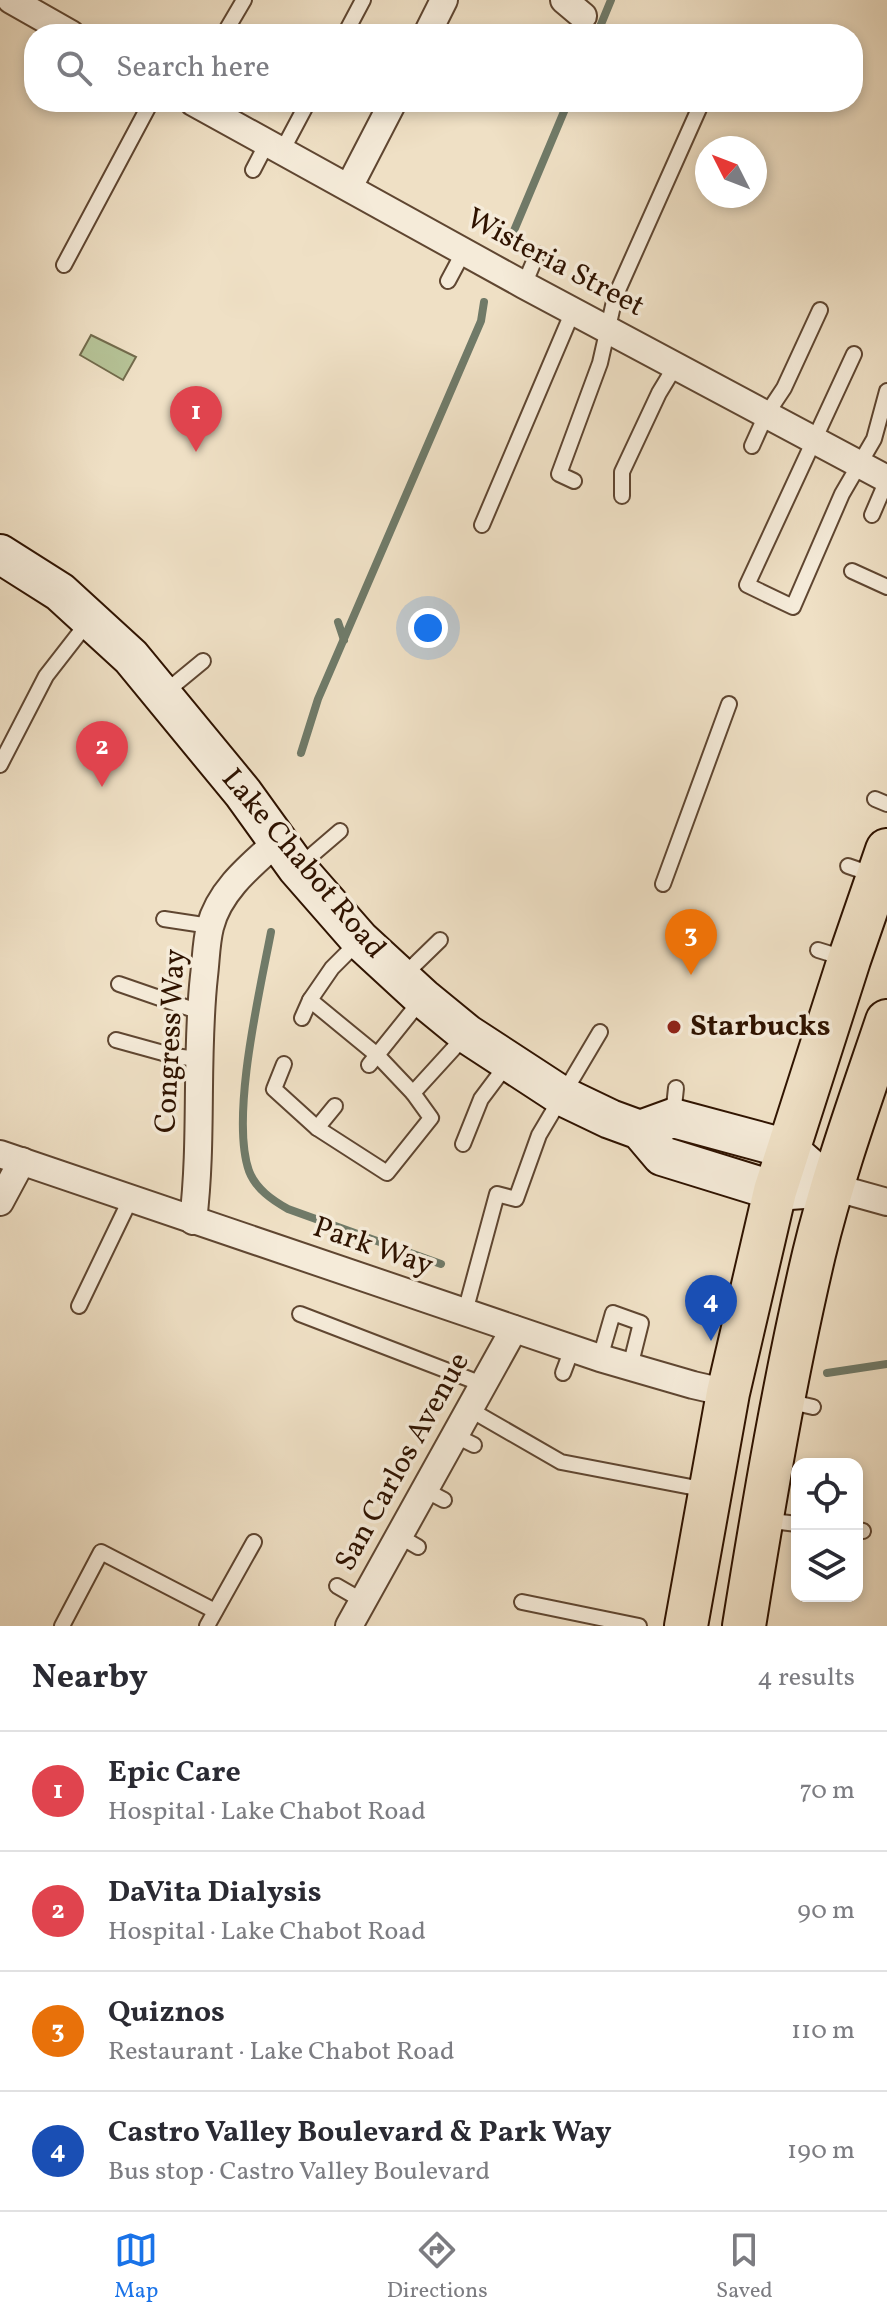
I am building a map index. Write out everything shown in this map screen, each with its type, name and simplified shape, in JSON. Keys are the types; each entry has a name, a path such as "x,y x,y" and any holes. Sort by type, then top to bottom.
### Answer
{"main road":[{"name":"Lake Chabot Road","path":"0,554 60,592 131,657 243,793 287,855 360,940 467,1034 562,1096 663,1112 788,1149 833,1187"},
{"path":"686,1626 728,1393 775,1191 788,1149 833,955 871,864"},
{"path":"744,1626 780,1522 798,1404 815,1252 887,1021"},
{"name":"Lake Chabot Road","path":"663,1112 662,1156 775,1191 833,1187"}],"street":[{"path":"432,24 444,0"},
{"path":"19,2 55,24"},
{"name":"Wisteria Street","path":"211,112 524,285 887,479"},
{"path":"349,187 388,112"},
{"name":"Congress Way","path":"193,1221 197,1180 200,1012 210,926 226,893 240,875 287,855"},
{"path":"0,1202 11,1158"},
{"name":"Park Way","path":"11,1158 514,1329 568,1361 600,1358 728,1393"},
{"name":"Lake Chabot Road","path":"833,1187 887,1202"},
{"name":"San Carlos Avenue","path":"349,1626 363,1601 409,1541 464,1440 469,1409 514,1329"}],"lane":[{"path":"230,24 244,0"},
{"path":"350,24 363,0"},
{"path":"64,265 146,112"},
{"path":"253,170 301,112"},
{"path":"574,481 559,474 600,363 615,297 698,112"},
{"path":"448,281 464,251"},
{"path":"524,285 537,254"},
{"path":"752,446 766,415 784,388 820,310"},
{"path":"482,525 573,311"},
{"path":"854,354 747,585 793,607 842,494 874,439 887,391"},
{"path":"622,496 622,472 659,393 676,365"},
{"path":"872,515 887,479"},
{"path":"852,571 887,587"},
{"path":"0,765 46,676 91,619"},
{"path":"163,695 203,661"},
{"path":"663,884 729,704"},
{"path":"287,855 340,831"},
{"path":"164,919 210,926"},
{"path":"302,1018 310,1000 332,968 360,940"},
{"path":"373,1060 440,940"},
{"path":"119,984 200,1012"},
{"path":"284,1064 274,1089 317,1128 387,1173 431,1118 413,1093 310,1000"},
{"path":"465,1312 497,1194 516,1199 539,1135 600,1032"},
{"path":"413,1093 467,1034"},
{"path":"116,1040 174,1056 198,1059"},
{"path":"463,1144 481,1099 508,1063"},
{"path":"317,1128 335,1106"},
{"path":"79,1306 131,1198"},
{"path":"600,1358 613,1313 641,1323 630,1367"},
{"path":"300,1314 482,1384"},
{"path":"469,1409 561,1462 711,1491"},
{"path":"207,1626 254,1542"},
{"path":"62,1626 101,1552 215,1611"},
{"path":"337,1586 363,1601"},
{"path":"522,1602 639,1626"}],"green space":[{"path":"91,335 136,357 123,380 80,355"}],"waterway":[{"path":"601,24 611,0"},
{"path":"513,233 564,112"},
{"path":"301,753 318,699 481,321 484,302"},
{"path":"338,622 344,640"},
{"path":"271,932 245,1087 244,1148 252,1177 265,1193 288,1209 441,1264"},
{"path":"827,1373 887,1364"}],"place":[{"name":"Epic Care","path":"196,452"},
{"name":"DaVita Dialysis","path":"102,787"},
{"name":"Quiznos","path":"691,975"},
{"name":"Starbucks","path":"674,1027"},
{"name":"Castro Valley Boulevard & Park Way","path":"711,1341"}]}
